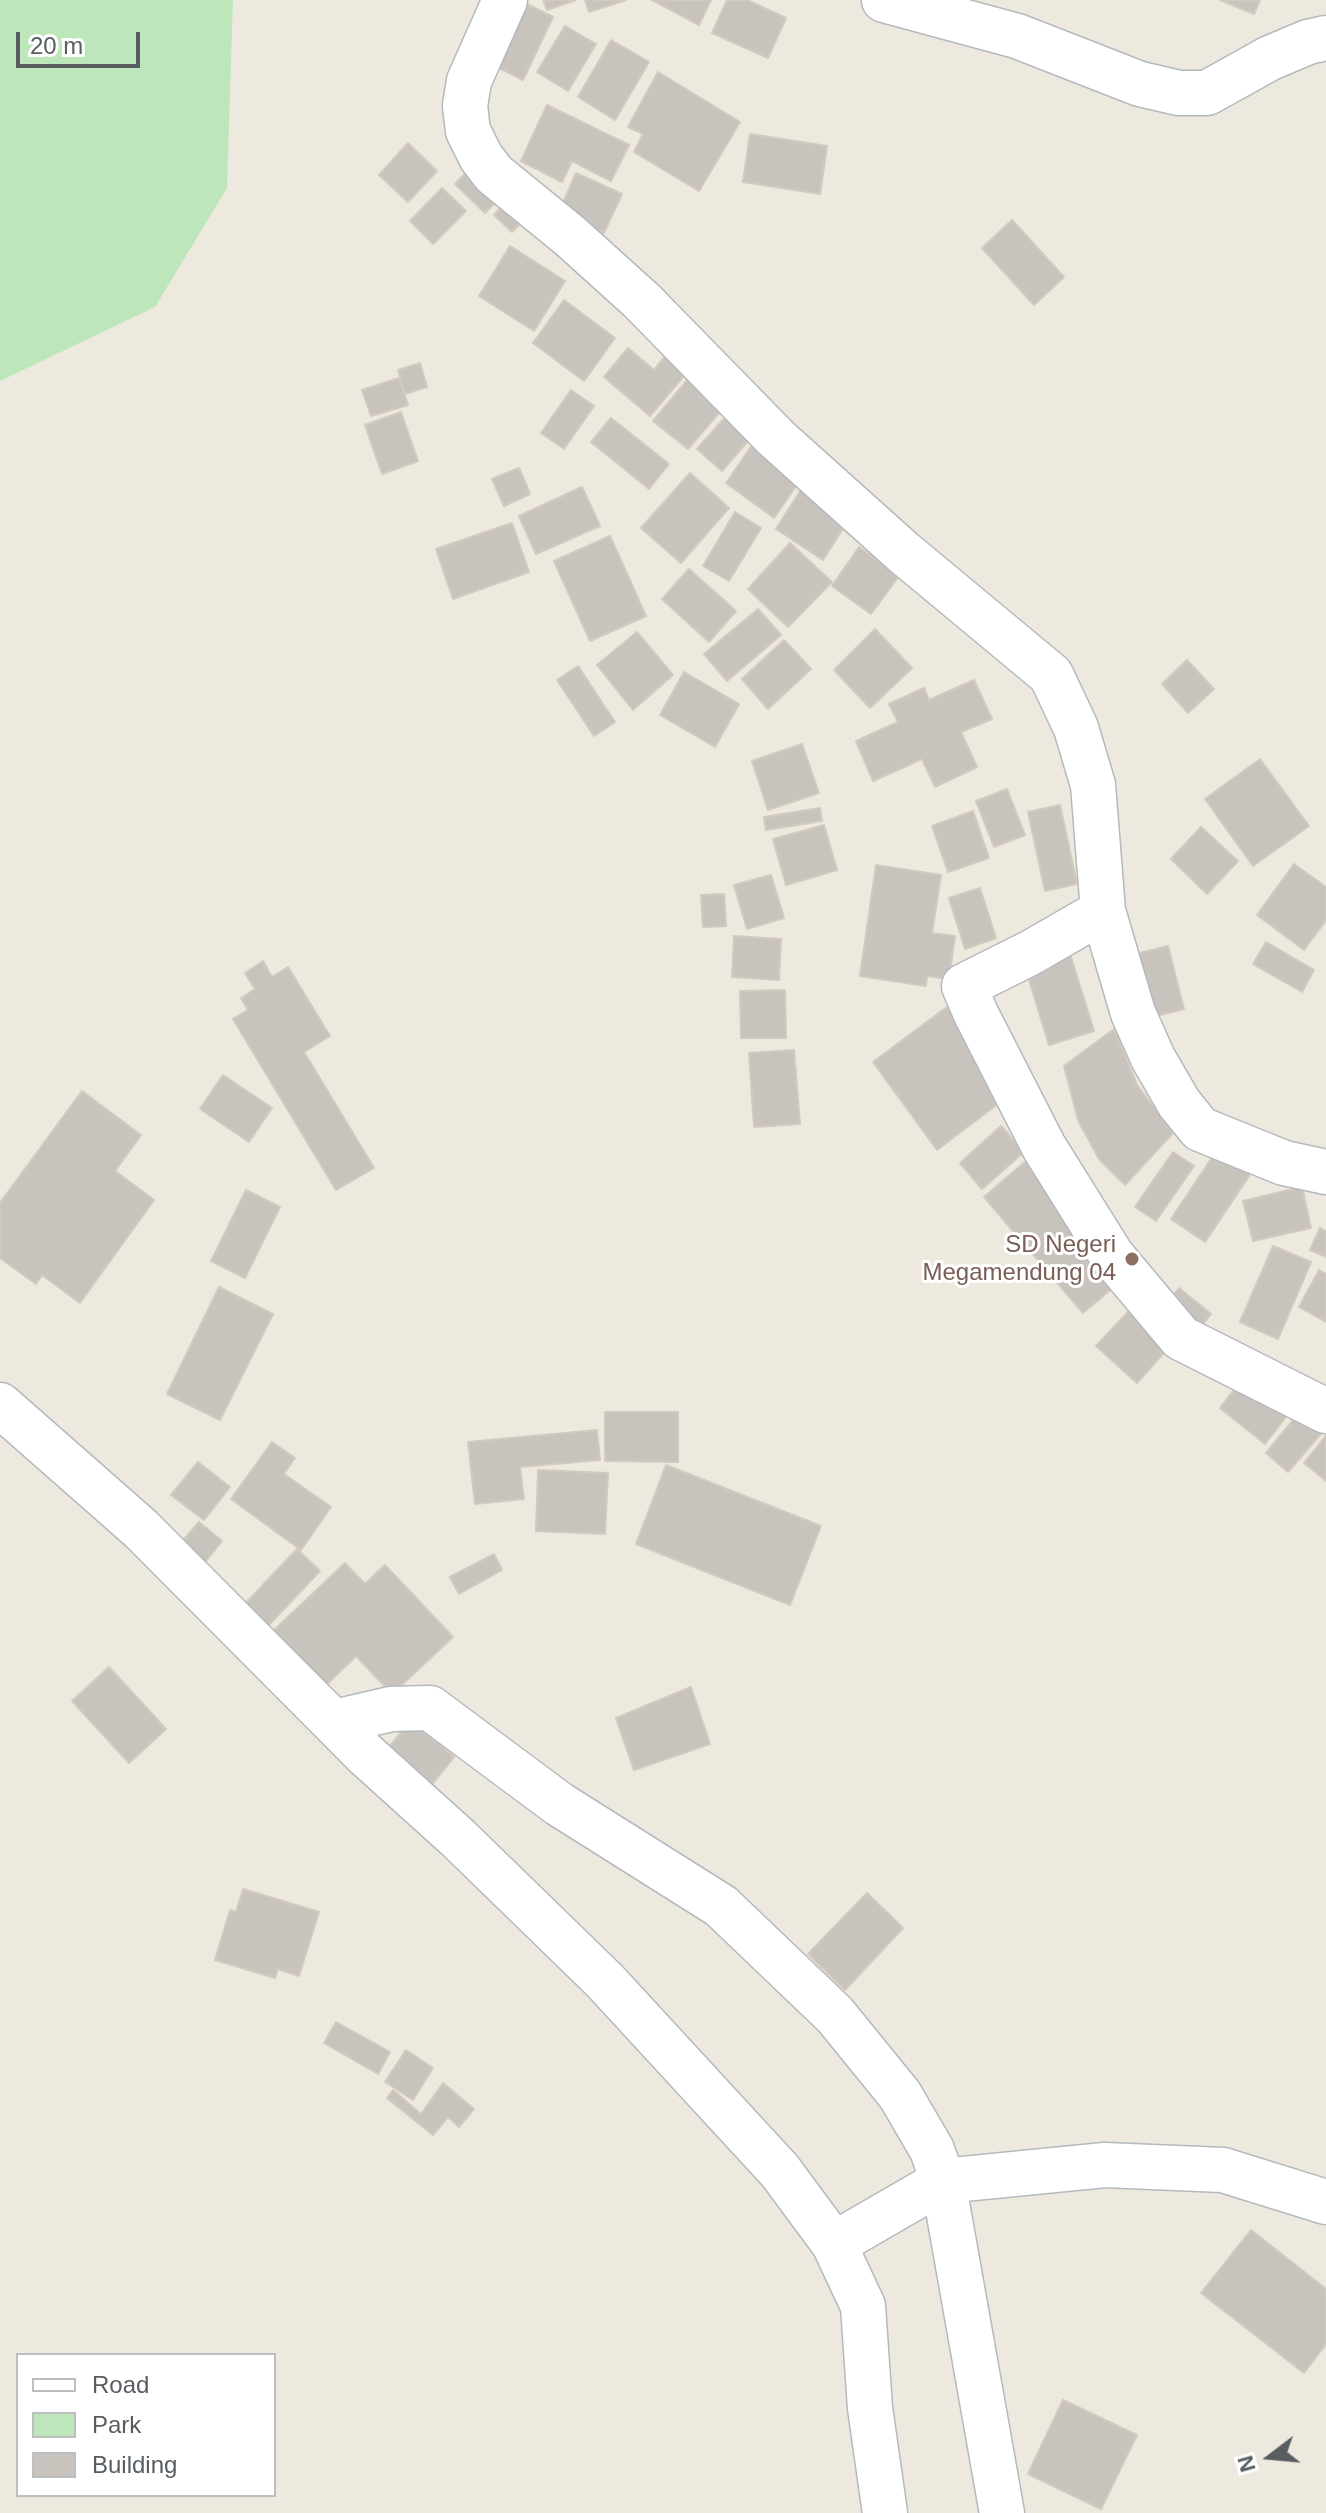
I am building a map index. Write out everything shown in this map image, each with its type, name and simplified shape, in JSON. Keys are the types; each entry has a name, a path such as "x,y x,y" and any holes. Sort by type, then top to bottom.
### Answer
{"street":[{"path":"505,0 469,81 465,106 468,131 481,157 494,174 570,236 642,301 776,438 903,552 1051,675 1076,728 1093,785 1103,911 1133,1013 1153,1058 1179,1103 1200,1129 1284,1163 1326,1172"},
{"path":"884,0 1017,36 1140,84 1179,93 1207,93 1270,58 1326,38"},
{"path":"1103,911 964,986 976,1014 1059,1171 1112,1256 1181,1338 1326,1411"},
{"path":"0,1405 141,1529 366,1755 459,1839 605,1981 780,2171 834,2244 863,2306 870,2408 885,2513"},
{"path":"335,1722 391,1709 430,1708 559,1804 721,1906 835,2015 891,2084 932,2150 943,2181 1002,2513"},
{"path":"834,2244 943,2181 1105,2165 1223,2170 1326,2202"}],"green space":[{"path":"0,0 233,0 227,188 155,307 0,381"}],"building":[{"path":"519,0 553,17 523,80 487,62"},
{"path":"543,0 576,0 547,10"},
{"path":"585,0 626,0 589,12"},
{"path":"652,0 711,0 699,25"},
{"path":"727,0 747,0 786,18 768,58 712,33"},
{"path":"1220,0 1260,0 1254,14"},
{"path":"565,26 596,44 568,91 537,72"},
{"path":"611,40 649,62 615,120 578,97"},
{"path":"658,72 740,122 699,191 634,152 643,134 628,127"},
{"path":"547,105 629,145 611,181 572,161 562,182 521,161"},
{"path":"750,134 827,146 820,194 743,182"},
{"path":"408,143 437,171 408,202 379,175"},
{"path":"472,166 503,194 485,213 455,184"},
{"path":"576,173 622,194 604,233 559,212"},
{"path":"442,188 466,211 433,244 410,221"},
{"path":"509,199 527,217 512,232 494,215"},
{"path":"1012,220 1064,277 1034,305 982,248"},
{"path":"510,246 565,281 534,331 479,296"},
{"path":"564,300 615,338 584,381 533,343"},
{"path":"628,348 654,370 667,354 688,371 650,416 604,377"},
{"path":"420,363 427,387 405,394 398,370"},
{"path":"399,378 408,405 371,416 362,390"},
{"path":"689,378 724,407 688,449 653,421"},
{"path":"571,390 594,406 564,449 541,433"},
{"path":"401,412 418,461 382,474 365,425"},
{"path":"728,414 753,435 722,471 697,449"},
{"path":"611,418 669,464 649,489 591,442"},
{"path":"753,444 801,479 774,518 726,483"},
{"path":"519,468 530,494 504,506 492,479"},
{"path":"690,473 729,508 681,563 641,528"},
{"path":"582,487 600,526 536,554 519,516"},
{"path":"802,488 849,519 823,560 776,529"},
{"path":"735,512 761,528 729,581 703,566"},
{"path":"512,523 529,572 453,599 436,549"},
{"path":"610,536 646,616 590,641 554,561"},
{"path":"790,543 832,582 788,627 748,589"},
{"path":"859,547 899,576 871,614 832,586"},
{"path":"689,569 736,611 709,642 662,599"},
{"path":"758,609 781,635 727,681 704,654"},
{"path":"875,629 912,668 870,708 834,670"},
{"path":"637,632 673,675 633,710 597,665"},
{"path":"784,640 811,669 768,709 742,679"},
{"path":"1187,660 1214,689 1188,713 1162,684"},
{"path":"578,666 615,722 594,736 557,680"},
{"path":"684,672 739,704 715,747 660,715"},
{"path":"974,680 992,719 961,732 977,767 935,787 922,759 873,781 856,741 898,722 889,704 924,688 929,700"},
{"path":"802,744 819,793 768,810 752,761"},
{"path":"1260,759 1309,826 1253,866 1205,799"},
{"path":"1007,789 1025,835 994,847 976,801"},
{"path":"1060,805 1077,884 1045,891 1028,812"},
{"path":"820,808 822,821 766,830 764,817"},
{"path":"973,811 989,858 948,872 932,826"},
{"path":"824,825 837,870 786,885 773,839"},
{"path":"1201,827 1238,861 1207,894 1171,859"},
{"path":"1294,864 1326,887 1326,920 1304,950 1257,915"},
{"path":"876,865 941,875 932,933 955,936 949,979 927,976 926,986 860,976"},
{"path":"771,875 784,918 747,929 734,885"},
{"path":"980,888 996,938 965,949 949,898"},
{"path":"724,894 726,926 703,927 701,895"},
{"path":"734,936 781,939 779,980 732,977"},
{"path":"1266,942 1314,970 1302,992 1253,964"},
{"path":"1168,946 1184,1009 1148,1018 1132,955"},
{"path":"1071,957 1094,1031 1049,1045 1026,970"},
{"path":"263,961 272,977 288,967 330,1036 304,1052 374,1168 336,1190 233,1019 248,1010 241,998 255,989 245,973"},
{"path":"785,990 786,1038 741,1038 740,991"},
{"path":"947,1007 1011,1094 937,1150 873,1062"},
{"path":"1114,1029 1137,1085 1173,1133 1125,1185 1099,1159 1078,1120 1064,1066"},
{"path":"794,1050 800,1124 754,1127 749,1053"},
{"path":"223,1075 272,1108 249,1142 200,1109"},
{"path":"82,1091 141,1135 115,1171 154,1200 80,1303 42,1275 36,1284 0,1258 0,1203"},
{"path":"1001,1126 1024,1152 982,1189 960,1163"},
{"path":"1217,1150 1251,1173 1205,1242 1171,1219"},
{"path":"1173,1152 1194,1166 1156,1221 1135,1207"},
{"path":"1034,1154 1121,1281 1083,1313 984,1197"},
{"path":"1302,1187 1311,1228 1253,1241 1243,1201"},
{"path":"246,1190 280,1207 245,1278 211,1261"},
{"path":"1320,1228 1326,1231 1326,1257 1310,1250"},
{"path":"1273,1246 1311,1262 1278,1339 1240,1322"},
{"path":"1319,1270 1326,1274 1326,1322 1299,1307"},
{"path":"219,1287 273,1314 220,1420 167,1394"},
{"path":"1179,1288 1211,1314 1197,1332 1165,1306"},
{"path":"1129,1311 1169,1347 1137,1383 1096,1346"},
{"path":"1243,1378 1289,1413 1265,1444 1220,1408"},
{"path":"1303,1408 1326,1428 1288,1472 1266,1453"},
{"path":"605,1412 678,1412 678,1462 605,1461"},
{"path":"597,1430 600,1460 520,1467 524,1499 475,1504 468,1442"},
{"path":"1326,1436 1326,1481 1304,1463"},
{"path":"272,1442 295,1458 284,1474 331,1507 301,1550 231,1499"},
{"path":"198,1462 230,1487 204,1520 171,1495"},
{"path":"666,1465 821,1526 790,1605 636,1544"},
{"path":"538,1470 608,1473 605,1534 536,1531"},
{"path":"199,1522 222,1541 203,1565 179,1545"},
{"path":"297,1549 320,1571 266,1628 243,1606"},
{"path":"494,1554 502,1570 459,1594 450,1577"},
{"path":"345,1563 365,1584 385,1565 453,1637 392,1694 356,1656 321,1690 269,1635"},
{"path":"109,1667 166,1729 129,1763 72,1701"},
{"path":"691,1687 710,1744 634,1770 616,1718"},
{"path":"411,1720 454,1757 429,1788 386,1751"},
{"path":"243,1889 319,1912 299,1976 278,1969 275,1978 215,1960 230,1910 236,1912"},
{"path":"867,1893 903,1928 845,1990 808,1954"},
{"path":"336,2022 390,2052 378,2074 324,2043"},
{"path":"406,2050 433,2068 413,2100 385,2082"},
{"path":"443,2083 474,2109 459,2127 448,2117 433,2135 387,2098 393,2090 421,2114"},
{"path":"1251,2230 1326,2289 1326,2344 1304,2373 1201,2293"},
{"path":"1063,2400 1137,2435 1101,2509 1028,2474"}],"place":[{"name":"SD Negeri Megamendung 04","path":"1132,1259"}]}
